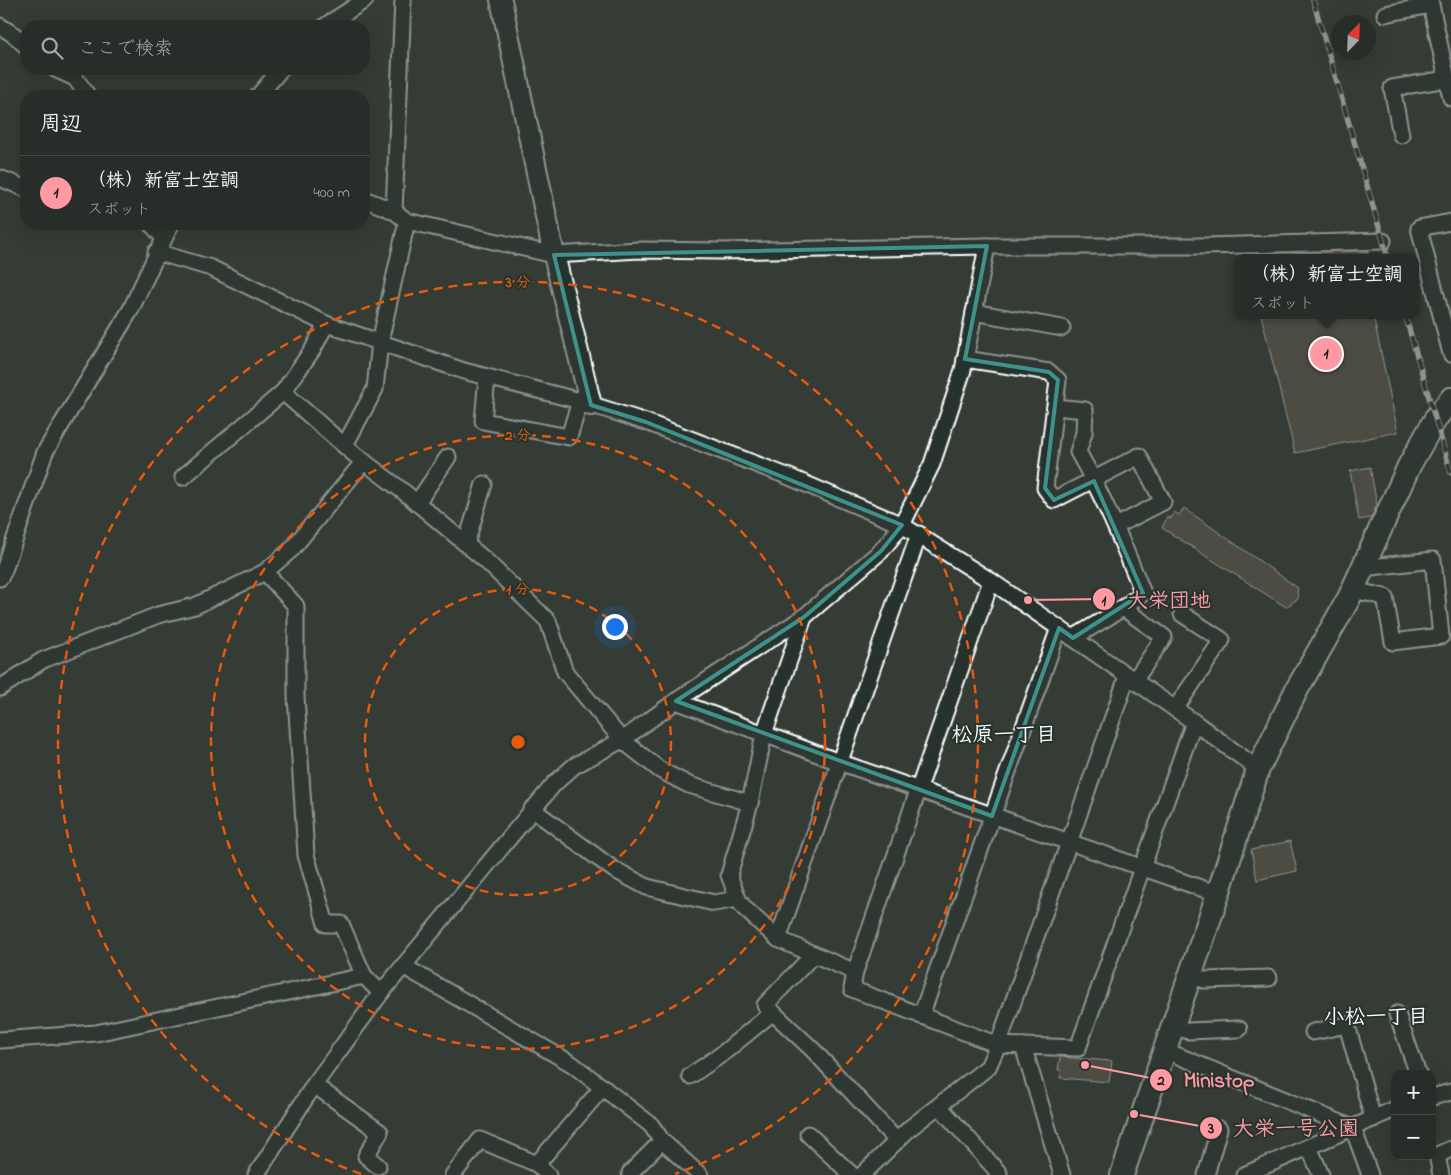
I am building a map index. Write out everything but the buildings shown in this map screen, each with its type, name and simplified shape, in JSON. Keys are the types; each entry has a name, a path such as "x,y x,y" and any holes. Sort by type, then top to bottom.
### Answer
{"main road":[{"path":"1122,1175 1218,894 1258,769 1296,691 1353,590 1409,466 1436,418 1451,399"}],"street":[{"path":"334,20 366,0"},
{"path":"394,211 403,0"},
{"path":"487,377 483,420 569,437 585,403 501,0"},
{"path":"1385,14 1430,2 1446,54 1447,79 1451,98"},
{"path":"0,26 20,40"},
{"path":"68,75 75,78 84,90"},
{"path":"263,90 276,75"},
{"path":"1401,135 1392,88 1447,79"},
{"path":"0,178 20,186"},
{"path":"370,201 394,211 407,221 554,255 639,250 720,251 987,246 1206,246 1383,242"},
{"path":"345,445 375,388 380,342 407,221"},
{"path":"1451,222 1419,228 1451,354"},
{"path":"0,578 45,452 131,309 167,230"},
{"path":"256,1175 314,1085 381,994 554,784 574,766 622,740 676,701 804,617 881,551 902,525 932,464 963,370 987,246"},
{"path":"156,252 212,268 326,324 464,371 585,403 673,432 787,476 902,525 991,581 1194,722 1258,769"},
{"path":"974,312 1062,328"},
{"path":"183,476 284,392 313,349 326,324"},
{"path":"965,359 1048,372 1058,380 1044,488 1054,500 1094,481 1139,456 1163,502 1116,526"},
{"path":"284,392 364,461 485,560 548,621 565,672 622,740 660,770 689,785 750,803"},
{"path":"1055,406 1085,410 1084,433 1078,452 1116,526 1143,593 1123,608 1073,638"},
{"path":"417,503 448,458"},
{"path":"0,688 43,660 158,615 196,606 265,572 292,549 364,461"},
{"path":"466,544 484,484"},
{"path":"778,940 919,534"},
{"path":"1353,590 1385,598 1393,642 1441,636 1432,560 1363,568"},
{"path":"265,572 296,606 296,696 306,854 326,924 341,924 364,976 381,994"},
{"path":"991,581 855,972 852,989 998,1045 1078,1048 1194,722"},
{"path":"862,1175 910,1128 988,1067 998,1045 1068,842 1131,679 1164,637 1123,608"},
{"path":"1175,709 1222,640 1182,614"},
{"path":"804,617 764,734 750,803 729,874 738,899 744,908 778,940 855,972"},
{"path":"922,1016 1058,628"},
{"path":"676,701 839,762 1218,894"},
{"path":"532,809 613,869 647,887 714,902 738,899"},
{"path":"814,954 765,1005 813,1050 897,1141"},
{"path":"403,966 572,1064 652,1125 662,1141 700,1175"},
{"path":"1190,975 1204,980 1269,978"},
{"path":"0,1040 96,1032 364,976"},
{"path":"690,1076 722,1054 773,1012"},
{"path":"1397,1014 1417,1070"},
{"path":"1313,1032 1347,1025 1373,1119"},
{"path":"1172,1026 1188,1031 1239,1029"},
{"path":"1023,1046 1062,1175"},
{"path":"1164,1050 1353,1128 1370,1175"},
{"path":"314,1085 380,1132 366,1156 378,1166"},
{"path":"536,1164 603,1087"},
{"path":"1436,1097 1450,1096"},
{"path":"939,1106 999,1173 997,1175"},
{"path":"1245,1175 1391,1111"},
{"path":"1206,1175 1219,1129"},
{"path":"808,1134 852,1175"},
{"path":"452,1175 480,1140 536,1164 548,1175"},
{"path":"630,1173 662,1141"},
{"path":"1309,1147 1321,1175"},
{"path":"1441,1175 1437,1156 1451,1149"}],"highlighted area":[{"path":"987,246 965,359 1049,372 1058,380 1045,488 1054,500 1094,481 1143,593 1073,638 1059,628 992,816 676,701 804,617 881,551 902,525 646,422 591,405 554,255"}],"railway":[{"path":"1313,0 1387,254"},
{"path":"1406,319 1451,473"}],"place":[{"name":"（株）新富士空調","path":"1326,354"},
{"name":"大栄団地","path":"1028,600"},
{"name":"Ministop","path":"1085,1065"},
{"name":"大栄一号公園","path":"1134,1114"}],"district":[{"name":"松原一丁目","path":"1004,734"},
{"name":"小松一丁目","path":"1376,1016"}]}
